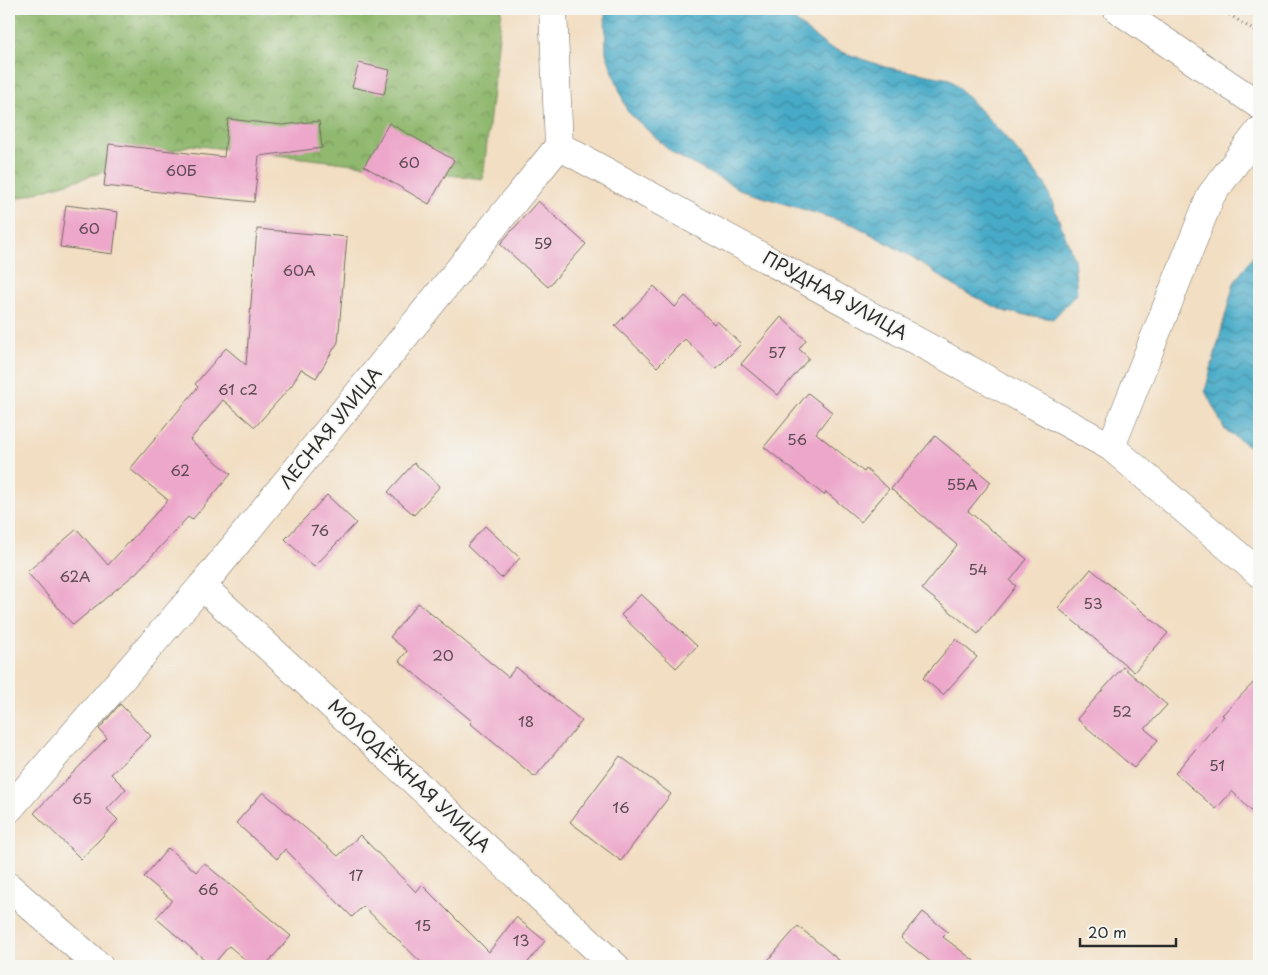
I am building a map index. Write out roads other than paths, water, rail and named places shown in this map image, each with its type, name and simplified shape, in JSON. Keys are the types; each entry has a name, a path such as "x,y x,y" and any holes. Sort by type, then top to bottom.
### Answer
{"street":[{"path":"553,9 559,146"},
{"path":"1117,9 1259,105"},
{"path":"1111,447 1211,195 1259,131"},
{"name":"ПРУДНАЯ УЛИЦА","path":"559,146 1111,447 1259,574"},
{"name":"ЛЕСНАЯ УЛИЦА","path":"9,809 202,586 559,146"},
{"name":"МОЛОДЁЖНАЯ УЛИЦА","path":"202,586 615,966"},
{"path":"9,887 99,966"}],"water":[{"path":"605,9 780,9 828,47 885,67 950,79 1002,133 1045,184 1074,259 1077,293 1053,319 1006,312 960,290 912,257 854,225 743,191 672,153 627,111 606,53"},
{"path":"1259,247 1259,453 1225,430 1205,391 1234,283"}]}
